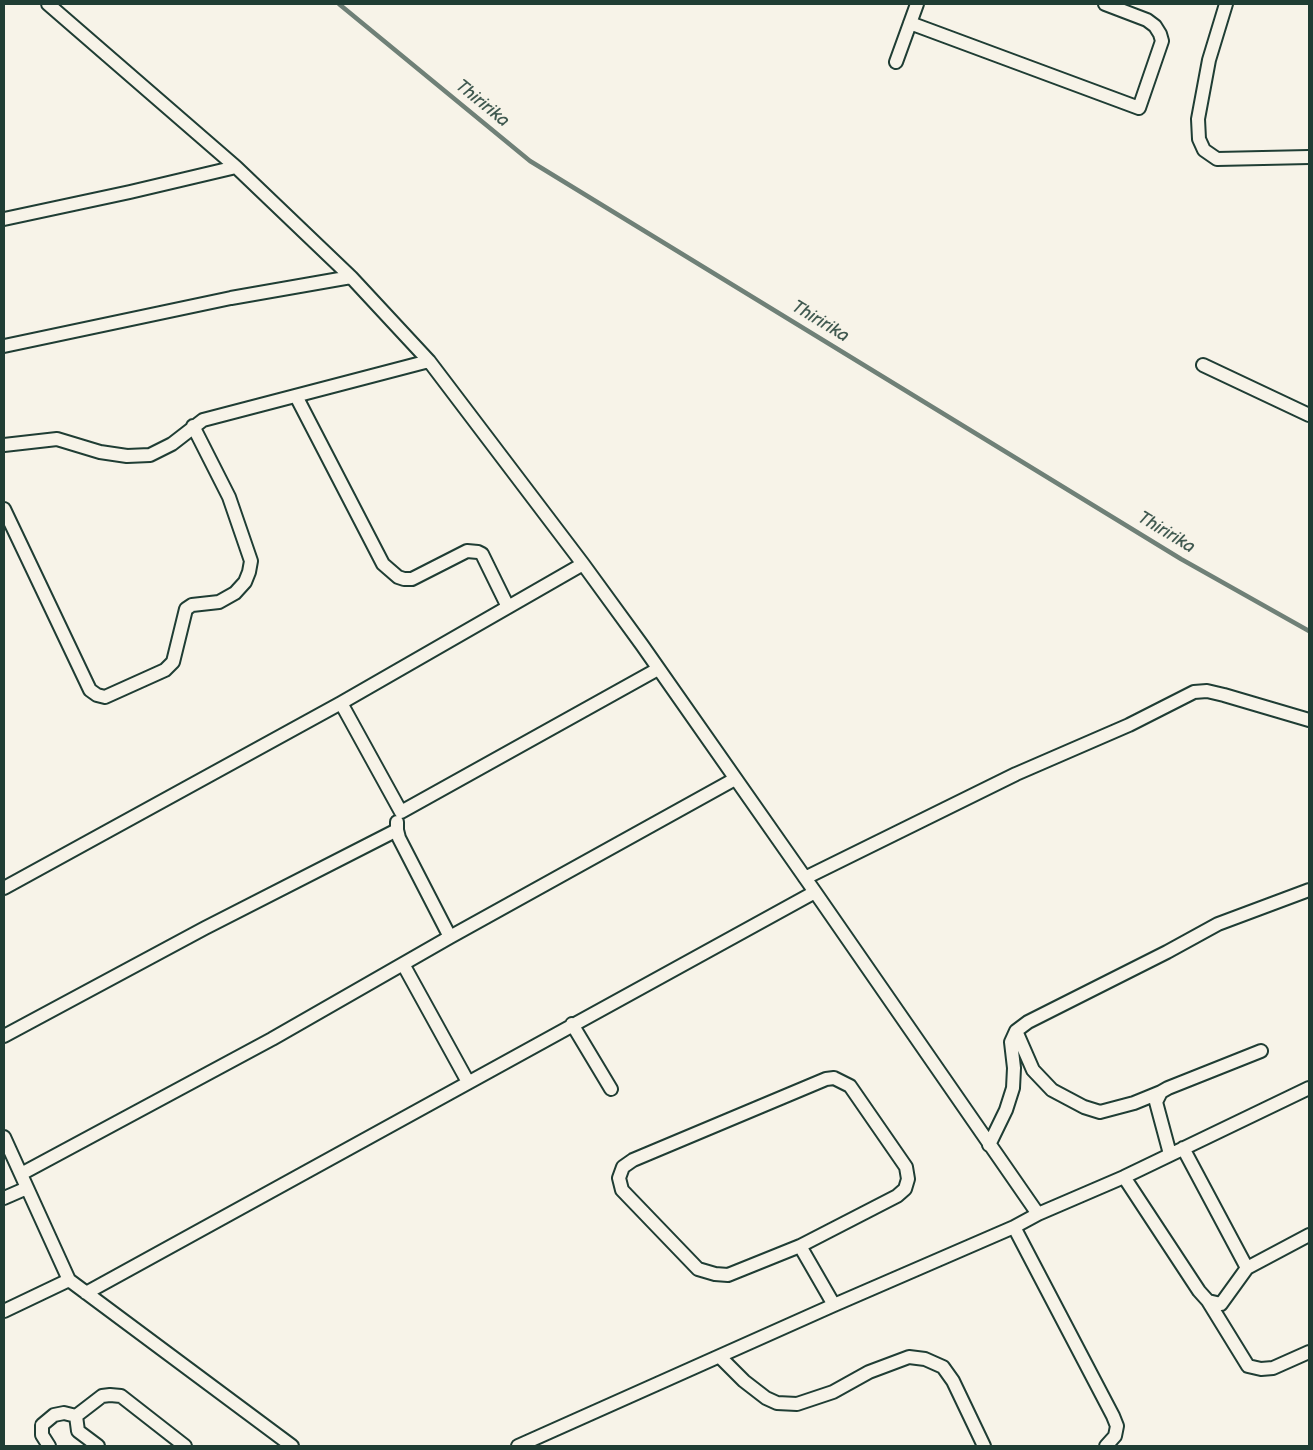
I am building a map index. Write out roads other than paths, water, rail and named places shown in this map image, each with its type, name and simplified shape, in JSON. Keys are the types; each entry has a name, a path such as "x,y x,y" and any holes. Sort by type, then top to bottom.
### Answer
{"street":[{"path":"48,4 236,167 351,277 429,361 583,564 658,669 1038,1214"},
{"path":"896,62 917,4"},
{"path":"910,23 1139,108 1162,41 1160,34 1155,26 1147,20 1105,4"},
{"path":"1226,4 1209,60 1198,119 1199,138 1204,150 1217,159 1309,157"},
{"path":"4,219 236,167"},
{"path":"4,346 231,298 351,277"},
{"path":"4,445 57,439 100,452 127,456 150,454 172,444 203,420 429,361"},
{"path":"1203,365 1309,415"},
{"path":"296,396 383,564 398,578 412,579 467,551 478,552 482,554 508,607"},
{"path":"4,509 90,690 97,695 105,697 165,670 173,662 186,609 192,606 219,602 235,593 245,582 249,572 251,561 229,497 193,426"},
{"path":"4,888 341,703 583,564"},
{"path":"450,937 397,830 397,822 401,812 658,669"},
{"path":"805,878 1008,778 1129,725 1194,692 1207,691 1224,695 1309,720"},
{"path":"341,703 401,812"},
{"path":"21,1174 272,1039 450,937 736,779"},
{"path":"4,1036 205,928 397,830"},
{"path":"989,1145 1006,1110 1013,1088 1014,1068 1011,1042 1016,1031 1028,1022 1168,952 1218,924 1309,890"},
{"path":"86,1293 815,892"},
{"path":"403,964 468,1082"},
{"path":"572,1024 611,1088"},
{"path":"1016,1031 1034,1070 1052,1090 1084,1107 1100,1112 1134,1103 1261,1051"},
{"path":"834,1078 850,1086 906,1167 908,1179 905,1188 897,1196 800,1246 728,1275 715,1274 698,1269 622,1190 618,1178 623,1167 633,1160 826,1079 834,1078"},
{"path":"518,1446 1014,1227 1038,1214 1124,1176 1309,1088"},
{"path":"1161,1092 1156,1102 1170,1154"},
{"path":"4,1137 69,1280 292,1446"},
{"path":"1183,1148 1247,1268"},
{"path":"1124,1176 1199,1291 1208,1301 1248,1366 1261,1369 1273,1368 1309,1352"},
{"path":"4,1198 27,1188"},
{"path":"1014,1227 1113,1416 1117,1426 1115,1436 1106,1446"},
{"path":"1208,1301 1221,1304 1247,1268 1309,1235"},
{"path":"800,1246 834,1305"},
{"path":"4,1311 69,1280"},
{"path":"720,1357 744,1381 766,1398 777,1403 797,1404 833,1392 869,1372 908,1357 924,1359 943,1368 953,1381 984,1446"},
{"path":"49,1446 42,1435 42,1425 54,1415 76,1416 102,1396 121,1396 185,1446"},
{"path":"76,1416 78,1431 98,1446"}],"waterway":[{"name":"Thiririka","path":"339,4 530,161 1181,559 1309,631"}]}
